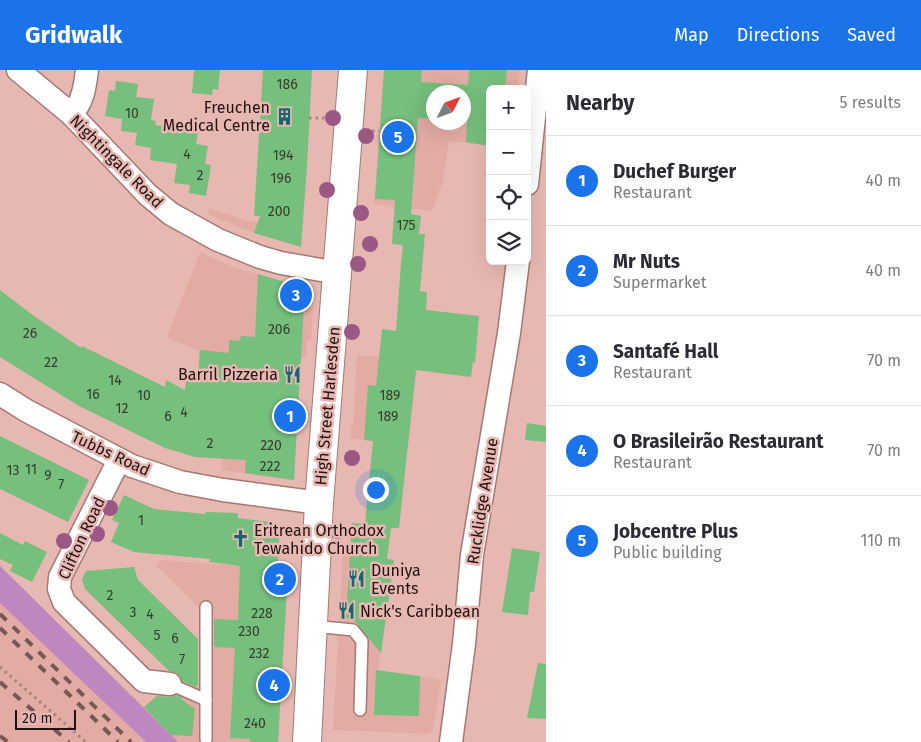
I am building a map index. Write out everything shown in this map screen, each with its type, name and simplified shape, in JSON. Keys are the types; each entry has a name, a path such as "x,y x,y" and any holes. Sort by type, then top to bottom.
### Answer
{"main road":[{"name":"High Street Harlesden","path":"307,742 319,503 353,70"}],"street":[{"name":"Nightingale Road","path":"18,70 71,114 148,195 171,214 218,240 260,257 281,263 338,273"},
{"path":"71,114 78,107 87,70"},
{"path":"528,175 539,70"},
{"name":"Rucklidge Avenue","path":"451,742 464,644 472,555 510,333 518,265"},
{"name":"Tubbs Road","path":"0,394 27,411 132,466 180,482 319,503"},
{"name":"Clifton Road","path":"119,460 60,577 60,589 64,602 144,681 170,684"}],"lane":[{"path":"206,608 206,739"},
{"path":"313,626 352,630 362,641 360,710"},
{"path":"170,684 206,700"}],"path":[{"path":"309,118 324,118"},
{"path":"372,131 380,131"},
{"path":"0,667 86,742"}],"shaded area":[{"path":"384,70 520,70 518,85 486,85 486,146 449,141 443,181 432,211 374,204"},
{"path":"209,208 252,222 258,222 301,247 246,230 208,214"},
{"path":"200,252 233,267 305,288 304,307 313,308 311,341 307,340 306,358 301,358 294,475 290,480 222,470 225,428 198,385 199,351 167,337"},
{"path":"357,355 418,361 408,446 350,438 351,428 353,427"},
{"path":"343,552 394,560 378,670 441,680 432,731 428,734 333,730"},
{"path":"163,560 288,570 278,742 0,742 0,566 144,707 176,677 193,688 202,681 200,609 156,565"},
{"path":"0,566 178,742 146,742 0,603"}],"building":[{"path":"194,70 220,70 218,90 213,89 212,95 192,93"},
{"path":"263,70 312,70 301,247 254,233 260,216 254,216"},
{"path":"384,70 422,70 421,82 468,85 426,85 426,118 418,118 411,214 421,216 419,234 425,234 420,291 427,292 426,310 479,316 475,363 473,362 471,377 416,370 399,528 391,528 387,559 394,560 381,653 353,619 346,618 352,523 365,524 373,441 364,440 368,385 376,386 382,329 396,331 403,245 392,244 395,200 375,199"},
{"path":"469,70 507,70 505,85 486,85 486,145 466,142 467,130 471,130"},
{"path":"116,81 138,84 136,97 154,99 151,120 156,121 155,125 198,133 196,144 208,146 205,164 211,165 206,196 189,193 190,185 174,183 177,164 150,160 151,148 135,145 137,133 121,131 122,119 105,116 109,90 115,91"},
{"path":"258,274 305,288 294,480 245,473 246,460 195,457 165,448 79,406 0,357 0,290 81,348 82,346 165,387 166,380 185,390 186,379 198,380 200,350 229,353 229,340 240,341 241,336 255,337"},
{"path":"527,423 546,426 546,442 525,440"},
{"path":"0,436 89,480 68,522 0,489"},
{"path":"124,495 154,509 205,514 206,512 238,513 238,518 278,523 278,528 280,528 277,569 288,570 278,742 250,742 250,739 230,738 235,648 214,647 214,619 238,620 240,566 209,562 210,559 134,552 111,542 119,523 112,520"},
{"path":"0,533 23,545 25,541 47,552 32,582 10,571 13,565 0,559"},
{"path":"512,548 540,552 534,592 530,592 528,615 502,612"},
{"path":"134,567 138,580 198,639 198,684 195,687 182,681 177,673 169,671 85,589 82,579 86,571"},
{"path":"538,663 546,664 546,719 527,718"},
{"path":"376,670 420,676 419,716 374,715"},
{"path":"177,695 195,709 192,736 171,735 144,707 157,696 169,697"}],"railway":[{"path":"0,614 131,742"},
{"path":"0,628 118,742"},
{"path":"0,682 69,742"},
{"path":"0,736 8,742"}],"place":[{"name":"Freuchen Medical Centre","path":"284,116"},
{"name":"Jobcentre Plus","path":"398,137"},
{"name":"Santafé Hall","path":"296,295"},
{"name":"Barril Pizzeria","path":"292,374"},
{"name":"Duchef Burger","path":"290,416"},
{"name":"Eritrean Orthodox Tewahido Church","path":"240,539"},
{"name":"Mr Nuts","path":"280,579"},
{"name":"Duniya Events","path":"357,579"},
{"name":"Nick's Caribbean","path":"346,611"},
{"name":"O Brasileirão Restaurant","path":"274,685"}]}
